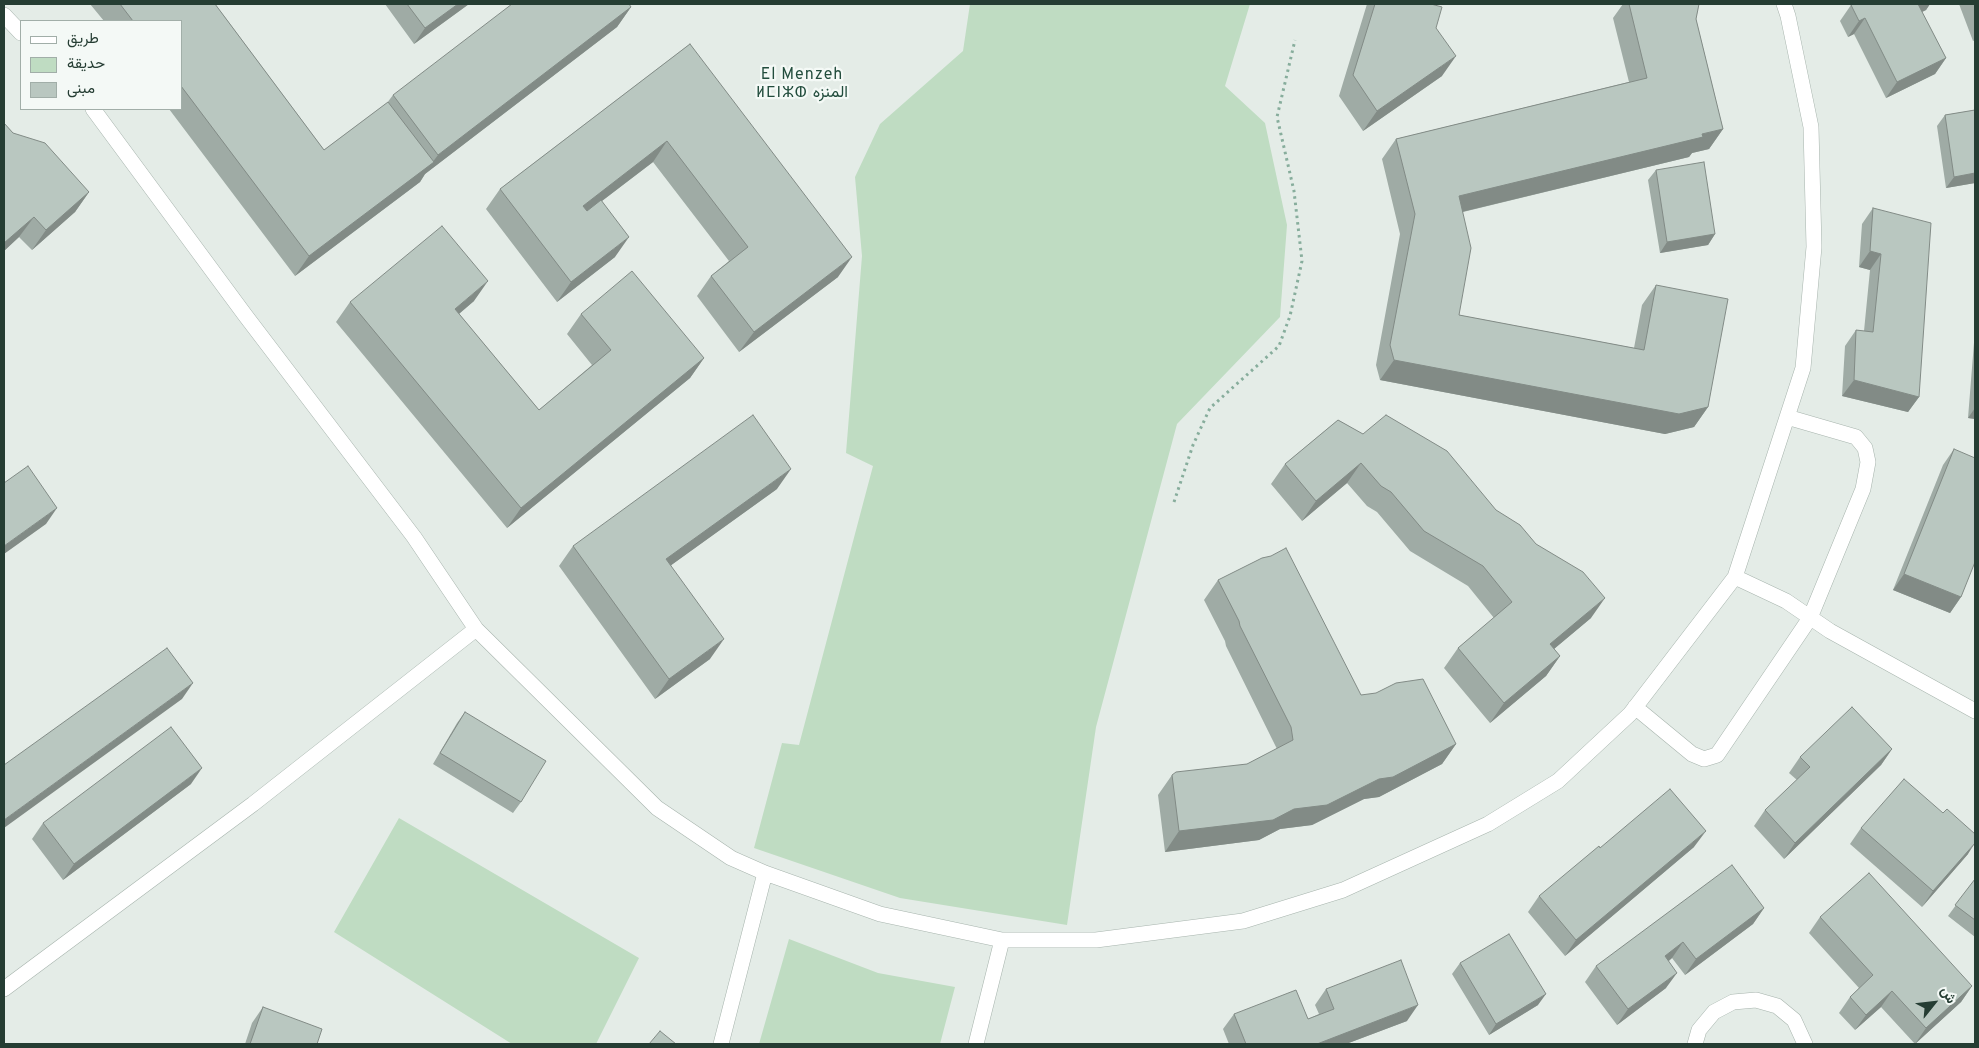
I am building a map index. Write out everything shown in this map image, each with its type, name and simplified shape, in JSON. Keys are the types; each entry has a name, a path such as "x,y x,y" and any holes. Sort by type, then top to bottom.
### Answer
{"street":[{"path":"94,110 245,315 414,537 476,629 658,808 731,858 765,873 880,914 1002,940 1096,940 1243,921 1343,890 1488,824 1558,781 1635,707 1735,577 1803,368 1814,246 1811,127 1784,4"},
{"path":"4,15 20,32"},
{"path":"1635,707 1692,754 1704,759 1718,755 1810,618 1863,489 1868,462 1865,448 1856,437 1787,417"},
{"path":"1735,577 1786,601 1830,632 1975,711"},
{"path":"4,989 253,804 476,629"},
{"path":"721,1044 765,873"},
{"path":"976,1044 1002,940"},
{"path":"1695,1044 1700,1030 1714,1012 1733,1002 1756,1000 1776,1006 1794,1020 1805,1044"}],"path":[{"path":"1174,502 1193,445 1210,408 1279,346 1290,316 1302,261 1294,191 1277,117 1295,40"}],"green space":[{"path":"970,4 1250,4 1225,86 1265,123 1287,225 1280,317 1177,424 1096,727 1067,925 900,898 754,848 782,743 799,745 873,466 846,453 862,256 855,177 880,124 963,51"},
{"path":"399,818 639,958 596,1044 512,1044 334,932"},
{"path":"789,939 878,973 955,987 940,1044 759,1044"}],"building":[{"path":"120,4 215,4 324,150 388,102 434,162 309,256 182,87 182,20 132,20"},
{"path":"407,4 458,4 425,28"},
{"path":"512,4 629,4 631,7 438,155 393,95"},
{"path":"1375,4 1431,4 1442,7 1436,28 1456,56 1377,111 1353,75"},
{"path":"1629,4 1699,4 1696,19 1723,129 1702,134 1703,137 1459,196 1471,248 1459,315 1644,350 1656,285 1728,299 1708,407 1679,414 1394,360 1390,345 1415,214 1396,139 1647,78"},
{"path":"1918,4 1946,58 1897,82 1865,18 1859,21 1851,5"},
{"path":"690,44 852,257 754,332 711,276 748,247 667,141 583,206 587,211 601,200 629,237 571,282 500,189"},
{"path":"1975,110 1975,173 1954,177 1945,115"},
{"path":"4,123 13,133 45,143 89,192 46,230 34,217 4,243"},
{"path":"1704,162 1715,234 1667,242 1656,170"},
{"path":"1873,208 1931,223 1919,397 1854,380 1856,330 1873,332 1881,254 1870,251"},
{"path":"442,226 488,281 455,309 539,410 611,350 581,314 632,271 704,358 521,508 350,302"},
{"path":"753,415 791,469 666,559 724,639 669,679 573,546"},
{"path":"1386,415 1447,451 1496,510 1520,525 1536,544 1583,572 1605,598 1550,644 1560,656 1504,703 1458,648 1512,602 1483,566 1424,531 1391,492 1381,486 1361,463 1316,501 1285,464 1338,420 1363,434"},
{"path":"1954,449 1975,458 1975,562 1961,597 1904,574"},
{"path":"28,466 57,508 4,546 4,483"},
{"path":"1286,548 1361,695 1376,693 1396,683 1423,679 1456,744 1393,777 1379,779 1327,805 1294,809 1273,820 1179,831 1172,775 1176,772 1247,764 1293,740 1291,727 1218,580"},
{"path":"167,648 193,683 4,820 4,765"},
{"path":"1852,707 1892,749 1795,843 1765,810 1810,767 1800,757"},
{"path":"465,712 546,761 521,802 440,753"},
{"path":"171,727 202,768 74,864 43,823"},
{"path":"1904,779 1943,813 1947,809 1975,834 1975,843 1933,891 1861,828"},
{"path":"1670,789 1706,831 1576,940 1539,896"},
{"path":"1732,865 1764,908 1696,959 1683,942 1665,956 1677,973 1628,1009 1596,966"},
{"path":"1869,873 1972,986 1926,1028 1892,991 1866,1015 1850,997 1873,975 1820,917"},
{"path":"1975,879 1975,920 1955,905"},
{"path":"1509,934 1546,994 1496,1024 1460,963"},
{"path":"1401,960 1418,1005 1317,1044 1246,1044 1234,1014 1296,990 1308,1019 1334,1009 1326,989"},
{"path":"263,1007 322,1029 317,1044 250,1044"},
{"path":"660,1031 676,1044 649,1044"}],"district":[{"name":"El Menzeh ⵍⵎⵏⵣⵀ المنزه","path":"802,85"}]}
